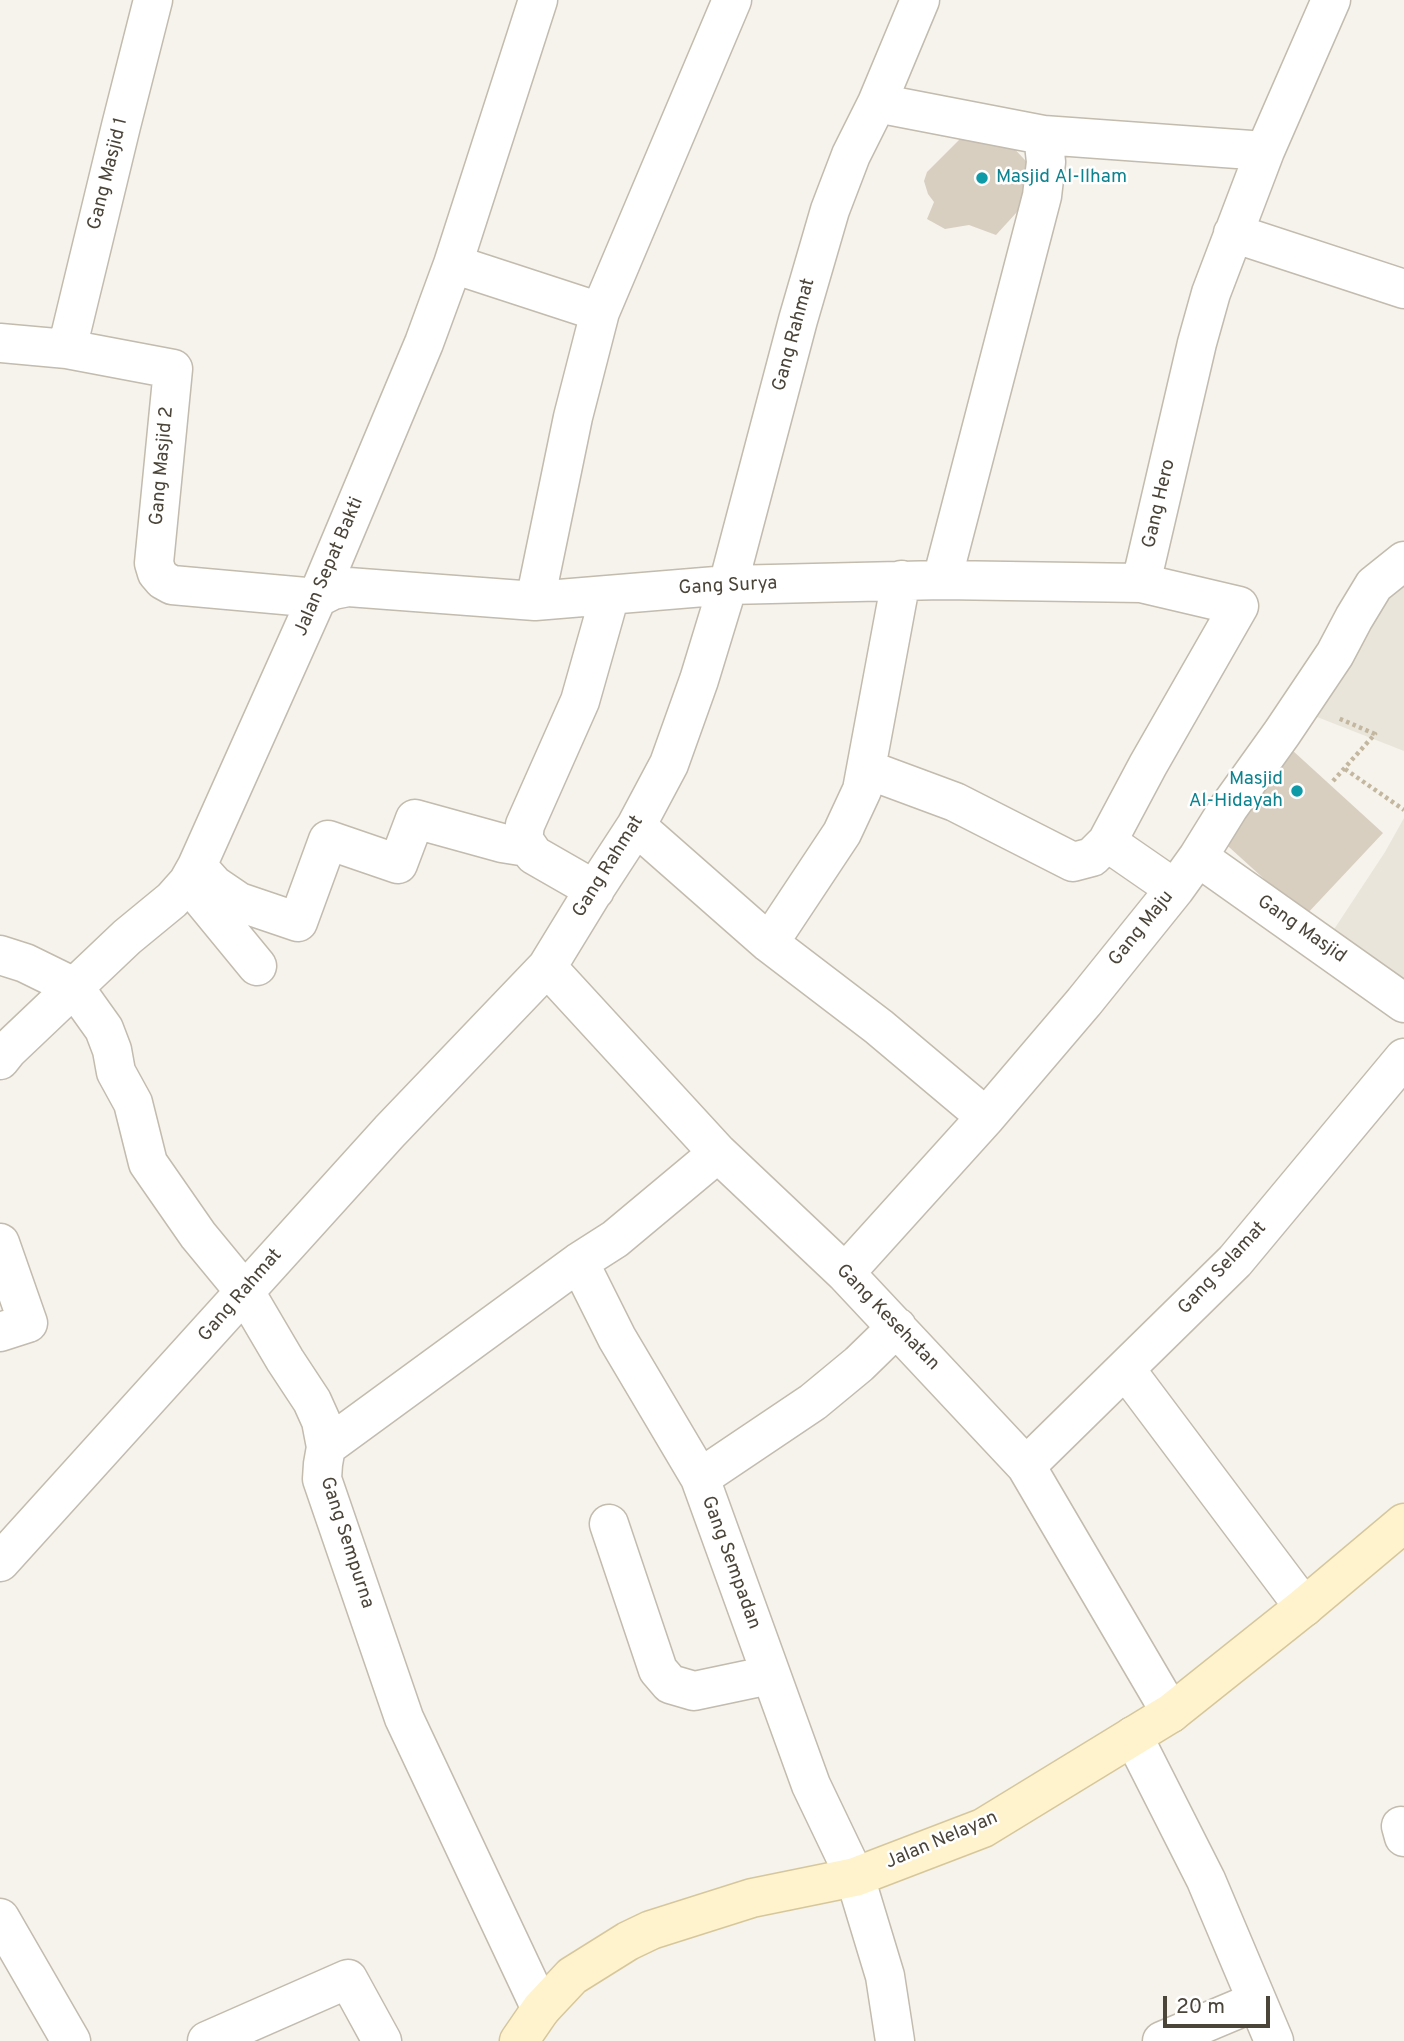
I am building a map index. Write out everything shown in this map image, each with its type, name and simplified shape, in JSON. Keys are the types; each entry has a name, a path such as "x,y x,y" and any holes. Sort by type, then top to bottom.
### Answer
{"main road":[{"name":"Jalan Nelayan","path":"519,2041 541,2009 572,1976 651,1930 752,1898 855,1877 983,1828 1171,1713 1404,1523"}],"street":[{"name":"Gang Masjid 1","path":"67,349 153,0"},
{"name":"Jalan Sepat Bakti","path":"0,1060 127,937 172,900 192,874 317,598 424,343 453,264 538,0"},
{"path":"534,601 573,417 600,312 732,0"},
{"name":"Gang Rahmat","path":"0,1562 390,1131 547,967 636,826 669,764 699,680 728,585 830,210 920,0"},
{"name":"Gang Hero","path":"1141,583 1211,293 1265,151 1331,0"},
{"path":"877,103 1043,135 1265,151"},
{"path":"942,579 1042,196 1046,162 1043,135"},
{"path":"1233,233 1404,289"},
{"path":"453,264 600,312"},
{"name":"Gang Masjid 2","path":"0,343 67,349 173,369 154,563 157,573 163,580 182,586 317,598"},
{"name":"Gang Maju","path":"845,1273 986,1117 1175,889 1228,807 1335,654 1374,585 1404,561"},
{"name":"Gang Surya","path":"317,598 333,590 348,587 534,601 728,585 942,579 1141,583"},
{"path":"769,943 842,833 862,790 901,580"},
{"path":"866,769 956,802 1073,862 1092,857 1107,842 1239,606 1141,583"},
{"path":"594,890 534,855 523,839 525,825 580,701 610,595"},
{"path":"192,874 239,902 298,922 328,840 398,864 415,819 502,843 527,847"},
{"path":"636,826 769,943 879,1027 986,1117"},
{"path":"1107,842 1175,889"},
{"name":"Gang Masjid","path":"1198,857 1404,1003"},
{"path":"192,874 257,967"},
{"path":"0,955 25,963 74,987"},
{"name":"Gang Kesehatan","path":"547,967 718,1153 845,1273 1026,1466 1171,1713"},
{"name":"Gang Sempurna","path":"74,987 104,1029 116,1072 133,1103 148,1163 198,1236 245,1292 312,1401 321,1421 326,1447 323,1479 404,1718 541,2009"},
{"name":"Gang Selamat","path":"1026,1466 1235,1261 1404,1058"},
{"path":"326,1447 579,1262 615,1239 718,1153"},
{"path":"0,1244 27,1323 0,1332"},
{"name":"Gang Sempadan","path":"579,1262 617,1338 700,1478 811,1785 855,1877 885,1976 895,2041"},
{"path":"700,1478 813,1402 859,1364 897,1327"},
{"path":"1126,1370 1304,1607"},
{"path":"609,1524 658,1670 670,1684 694,1691 770,1675"},
{"path":"1133,1736 1206,1880 1274,2041"},
{"path":"0,1919 71,2041"},
{"path":"207,2041 348,1979 382,2041"},
{"path":"1162,2041 1257,2001"}],"path":[{"path":"1333,782 1375,734"},
{"path":"1345,769 1404,810"}],"shaded area":[{"path":"1404,575 1404,751 1312,715 1355,641"},
{"path":"1404,818 1404,996 1327,940"}],"building":[{"name":"Masjid Al-Ilham","path":"976,123 995,128 1038,174 1038,189 996,235 969,225 945,229 927,219 934,202 924,181 927,172"},
{"name":"Masjid Al-Hidayah","path":"1292,750 1383,833 1305,916 1219,838"}],"place":[{"name":"Masjid Al-Ilham","path":"982,178"},
{"name":"Masjid Al-Hidayah","path":"1297,791"}]}
